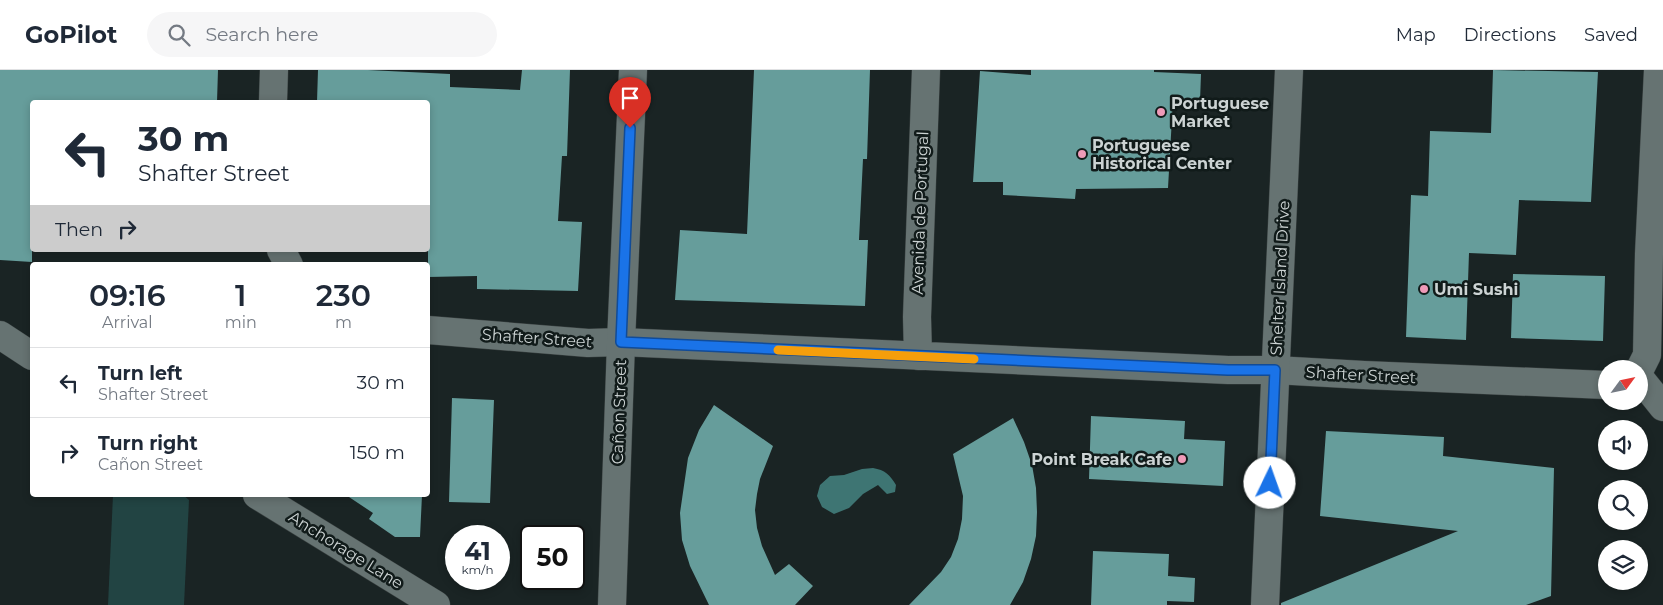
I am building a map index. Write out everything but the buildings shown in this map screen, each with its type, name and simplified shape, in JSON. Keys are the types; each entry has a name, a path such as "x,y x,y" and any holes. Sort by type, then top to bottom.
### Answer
{"street":[{"path":"273,100 274,70"},
{"name":"Cañon Street","path":"612,605 633,70"},
{"name":"Avenida de Portugal","path":"918,356 916,317 926,70"},
{"name":"Shelter Island Drive","path":"1265,605 1289,70"},
{"path":"1644,360 1647,355 1658,70"},
{"name":"Shafter Street","path":"430,330 588,342 1598,385"},
{"path":"0,335 30,355"},
{"path":"1648,388 1663,407"},
{"name":"Anchorage Lane","path":"260,497 436,605"}],"shaded area":[{"path":"873,468 881,470 889,476 896,485 895,492 887,494 878,485 863,494 849,508 834,514 822,507 817,496 820,485 830,476 844,475 862,469"},
{"path":"113,497 185,497 189,500 184,605 108,605"}],"slow traffic":[{"path":"778,350 974,359"}],"place":[{"name":"Portuguese Market","path":"1161,112"},
{"name":"Portuguese Historical Center","path":"1082,154"},
{"name":"Umi Sushi","path":"1424,289"},
{"name":"Point Break Cafe","path":"1182,459"}],"route":[{"path":"630,128 621,342 1228,370 1275,370 1270,483"}]}
